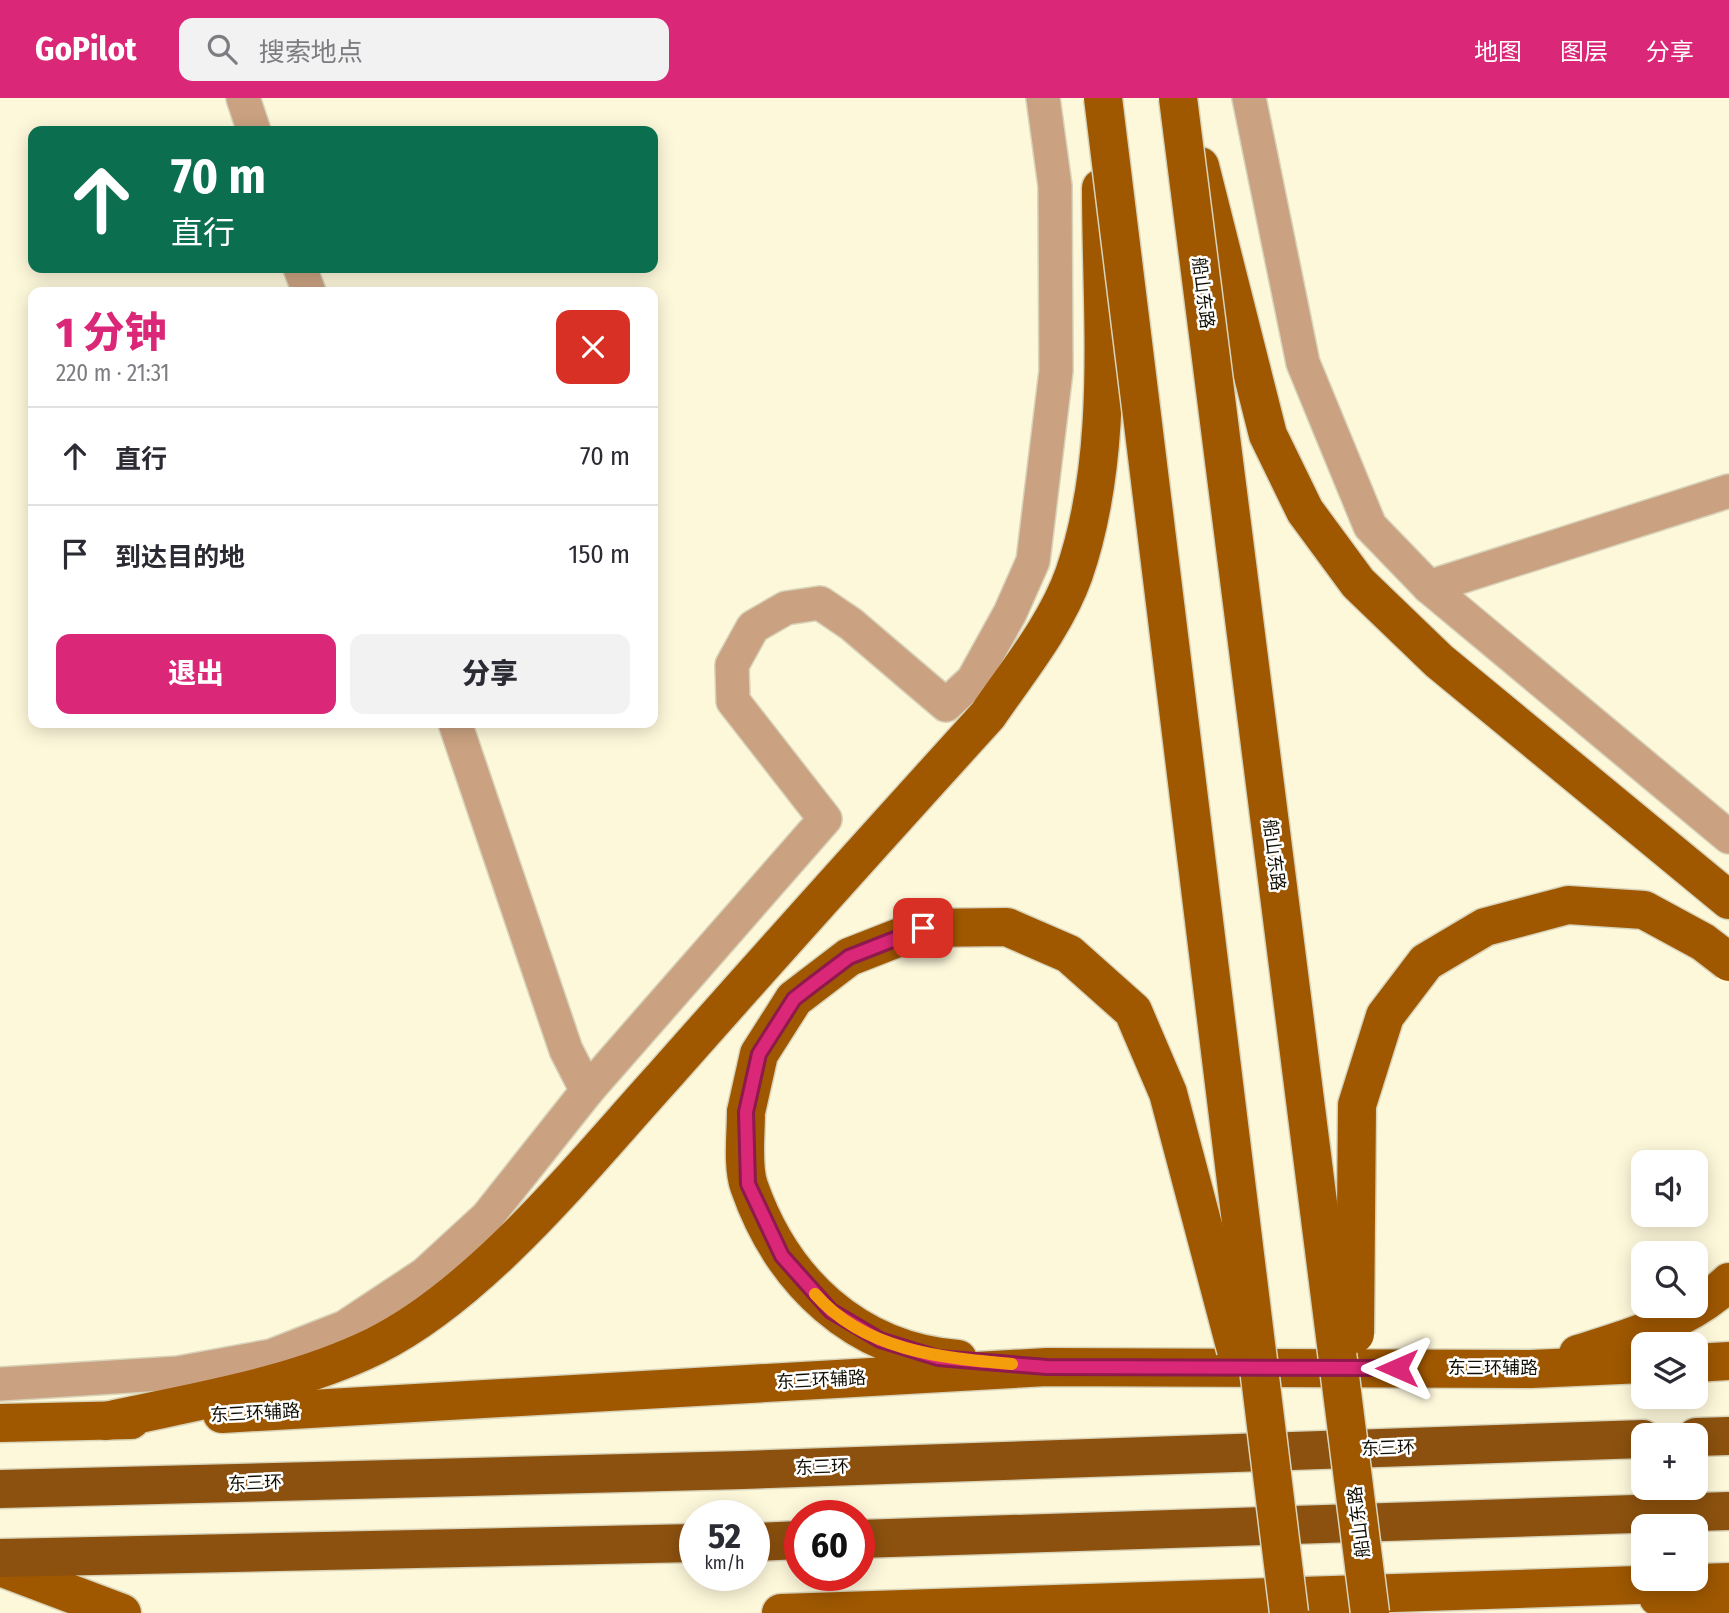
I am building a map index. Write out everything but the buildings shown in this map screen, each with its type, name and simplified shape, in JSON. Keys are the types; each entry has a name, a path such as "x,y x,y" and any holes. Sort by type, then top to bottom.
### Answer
{"highway":[{"path":"1708,1437 1729,1436"},
{"name":"东三环","path":"3,1488 757,1469 1631,1439"},
{"path":"875,1538 1729,1511"},
{"path":"0,1558 679,1543"}],"main road":[{"path":"106,1421 281,1382 376,1345 448,1299 505,1247 592,1156 988,715 1043,634 1074,575 1092,498 1102,433 1102,98"},
{"path":"1102,98 1289,1613"},
{"path":"1180,98 1268,435 1305,511 1358,583 1439,661 1729,900"},
{"name":"船山东路","path":"1180,98 1370,1613"},
{"path":"1385,1613 1354,1486 1357,1105 1385,1016 1426,962 1485,927 1568,905 1644,910 1703,942 1729,962"},
{"path":"1047,1367 938,1358 880,1340 831,1311 782,1256 748,1184 746,1112 759,1054 794,999 849,957 923,928 1007,927 1069,954 1133,1011 1168,1093 1273,1490 1274,1613"},
{"path":"1531,1368 1639,1335 1712,1299 1729,1282"},
{"path":"1708,1362 1729,1361"},
{"name":"东三环辅路","path":"0,1423 106,1421 1047,1367 1531,1368 1631,1364"},
{"path":"0,1567 122,1613"},
{"path":"781,1613 1729,1582"},
{"path":"1605,1586 1701,1606 1716,1613"},
{"path":"1096,1613 1160,1599"}],"street":[{"path":"243,98 252,126"},
{"path":"0,1384 178,1373 271,1356 345,1327 425,1274 487,1217 587,1091 825,819 733,701 732,665 753,627 786,608 820,603 851,624 946,705 973,680 1010,613 1033,561 1056,371 1055,186 1043,98"},
{"path":"1249,98 1303,363 1370,526 1429,587 1729,837"},
{"path":"1429,587 1729,491"},
{"path":"457,728 566,1051 587,1091"}],"slow traffic":[{"path":"815,1294 831,1311 880,1340 938,1358 1012,1364"}],"route":[{"path":"923,928 849,957 812,985 794,999 759,1054 746,1112 748,1184 782,1256 831,1311 880,1340 938,1358 1047,1367 1397,1368"}]}
